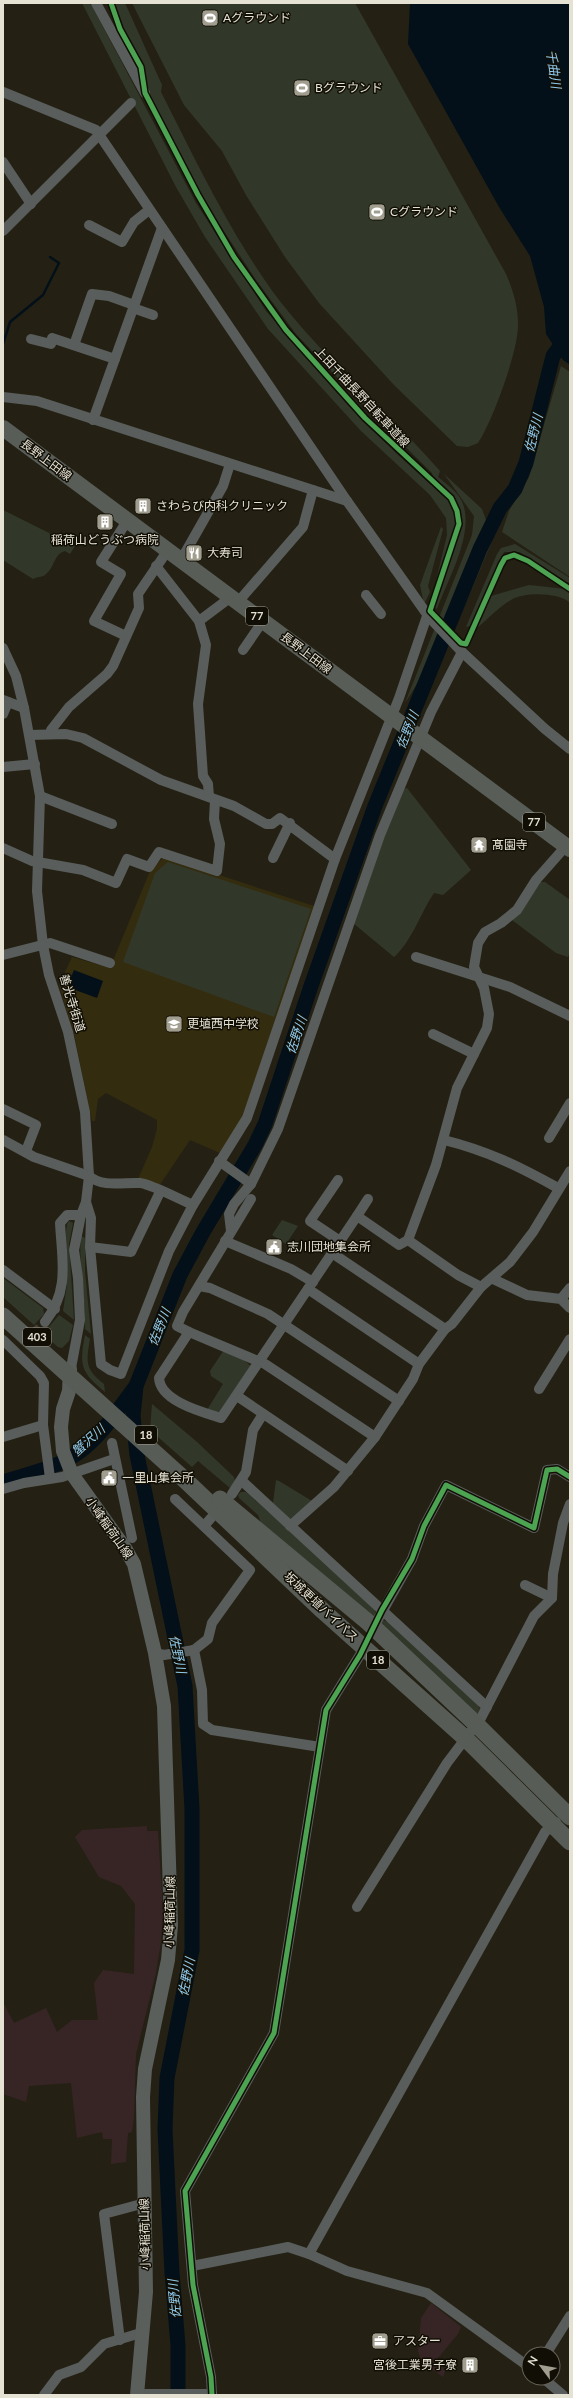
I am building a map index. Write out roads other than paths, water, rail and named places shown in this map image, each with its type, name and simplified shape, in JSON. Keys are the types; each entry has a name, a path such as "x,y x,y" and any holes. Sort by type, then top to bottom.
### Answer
{"highway":[{"name":"403","path":"3,1306 70,1372"},
{"name":"403","path":"3,1316 70,1372"},
{"name":"坂城更埴バイパス","path":"70,1372 187,1476 369,1623 569,1814"},
{"name":"坂城更埴バイパス","path":"187,1476 323,1611 465,1738 570,1842"}],"main road":[{"name":"長野上田線","path":"3,428 419,738 568,847"},
{"name":"小峰稲荷山線","path":"70,1372 69,1391 63,1409 61,1427 63,1451 70,1470 121,1542 134,1564 159,1654 165,1725 171,1925 168,1960 145,2069 143,2097 145,2204 144,2332 137,2395"}],"street":[{"path":"96,3 145,93"},
{"path":"3,92 96,130 347,501 428,617 461,651 545,729 570,749"},
{"path":"3,231 130,103"},
{"path":"3,162 31,204"},
{"path":"89,225 122,242 134,222 149,210"},
{"path":"93,420 162,228"},
{"path":"74,345 92,294 109,296 154,315"},
{"path":"32,339 51,344 52,338 115,359"},
{"path":"3,397 37,401 347,501"},
{"path":"181,560 223,486 230,464"},
{"path":"199,621 234,600 303,526 313,490"},
{"path":"126,636 94,621 121,574 101,562 127,520"},
{"path":"51,734 51,730 69,707 107,674 139,608 138,594 168,550"},
{"path":"3,848 32,861 84,870 116,883 127,859 148,867 159,852 217,871 220,844 214,819 212,798 208,784 203,776 198,704 206,645 199,621 156,566"},
{"path":"366,595 381,614"},
{"path":"86,1202 91,1218 90,1247 101,1364 110,1370 121,1374 169,1251 193,1205 219,1161 238,1136 247,1118 335,859 392,717 428,617"},
{"path":"243,650 263,621"},
{"name":"善光寺街道","path":"3,648 16,676 30,735 40,796 37,892 43,945 49,974 68,1032 85,1112 89,1176 86,1202 81,1216 74,1250 78,1278 80,1320 70,1372"},
{"path":"231,1231 229,1214 234,1204 251,1184 278,1129 380,835 419,738 461,651"},
{"path":"3,714 5,701 24,708"},
{"path":"30,735 66,734 82,738 161,780 234,806 266,824 272,824 280,818 335,859"},
{"path":"3,767 35,764"},
{"path":"40,796 112,824"},
{"path":"273,858 290,824"},
{"path":"357,1216 399,1245 408,1240 444,1140 453,1100 487,1028 489,1014 484,988 474,967 478,943 485,932 501,923 517,910 536,880 568,847"},
{"path":"3,955 50,943 110,963"},
{"path":"416,957 510,987 570,1016"},
{"path":"433,1034 474,1054"},
{"path":"549,1138 570,1103"},
{"path":"3,1109 36,1125 26,1151"},
{"path":"3,1140 34,1156 89,1176 94,1180 118,1184 142,1183 193,1205"},
{"path":"444,1140 484,1151 509,1161 558,1188"},
{"path":"219,1161 251,1184"},
{"path":"290,1526 334,1487 348,1471 399,1401 413,1379 419,1364 445,1329 452,1324 481,1287 510,1262 533,1232 558,1188 570,1171"},
{"path":"338,1180 310,1221 340,1241"},
{"path":"90,1247 131,1252 160,1192"},
{"path":"251,1199 225,1241 177,1326 259,1362 374,1437"},
{"path":"189,1332 159,1378 160,1386 164,1392 190,1408 221,1418 368,1199"},
{"path":"44,1322 55,1309 63,1280 60,1222 67,1215 81,1216"},
{"path":"408,1240 452,1271 481,1287"},
{"path":"225,1241 291,1269 310,1285 419,1364"},
{"path":"332,1253 445,1329"},
{"path":"3,1270 55,1309"},
{"path":"493,1278 527,1294 561,1299 570,1308"},
{"path":"199,1286 210,1288 268,1314 399,1401"},
{"path":"561,1299 570,1288"},
{"path":"539,1389 570,1339"},
{"path":"3,1340 19,1349 44,1383 43,1426 50,1476"},
{"path":"236,1396 348,1471"},
{"path":"232,1494 242,1481 246,1472 253,1430 263,1414"},
{"path":"3,1438 43,1426"},
{"path":"112,1443 114,1459 132,1538"},
{"path":"3,1490 70,1470 114,1459"},
{"path":"377,1621 412,1559 421,1533 446,1485 534,1528 548,1470 557,1469 570,1476"},
{"path":"242,1481 487,1707"},
{"path":"159,1654 193,1650 208,1639 212,1623 250,1570 208,1522 175,1499"},
{"path":"357,1907 446,1763 487,1707 534,1616 552,1598 553,1574 563,1523 570,1504"},
{"path":"525,1585 552,1598"},
{"path":"193,1650 202,1690 203,1724 212,1730 320,1747"},
{"path":"137,2395 212,2395 211,2377 193,2285 185,2191 274,2033 326,1710 360,1655"},
{"path":"309,2254 545,1832 569,1814"},
{"path":"120,2340 104,2214 145,2204"},
{"path":"192,2266 288,2247 309,2254 347,2272 427,2293 521,2360"},
{"path":"551,2346 570,2316"},
{"path":"44,2395 59,2375 81,2367 104,2344 144,2332"},
{"path":"552,2386 563,2395"}],"water":[{"name":"千曲川","path":"410,3 570,3 570,365 563,360 546,334 544,307 530,256 499,207 408,44"},
{"path":"74,970 103,981 97,998 67,987"}],"waterway":[{"path":"3,344 10,322 43,295 59,263 50,257"},
{"name":"佐野川","path":"178,2395 178,2345 172,2273 165,2129 167,2078 192,1950 192,1809 185,1686 137,1455 133,1416 136,1386 180,1275 203,1232 255,1145 265,1124 311,986 375,806 480,549 500,508 515,489 526,463 553,356 570,333"},
{"name":"蟹沢川","path":"3,1482 51,1467 78,1453 95,1439 136,1386"}],"tunnel":[{"path":"23,1346 45,1322"}],"place":[{"name":"Aグラウンド","path":"210,18"},
{"name":"Bグラウンド","path":"302,88"},
{"name":"Cグラウンド","path":"377,212"},
{"name":"さわらび内科クリニック","path":"143,506"},
{"name":"稲荷山どうぶつ病院","path":"105,522"},
{"name":"大寿司","path":"194,553"},
{"name":"髙園寺","path":"479,845"},
{"name":"更埴西中学校","path":"174,1024"},
{"name":"志川団地集会所","path":"274,1247"},
{"name":"一里山集会所","path":"109,1478"},
{"name":"アスター","path":"380,2341"},
{"name":"宮後工業男子寮","path":"470,2365"}]}
